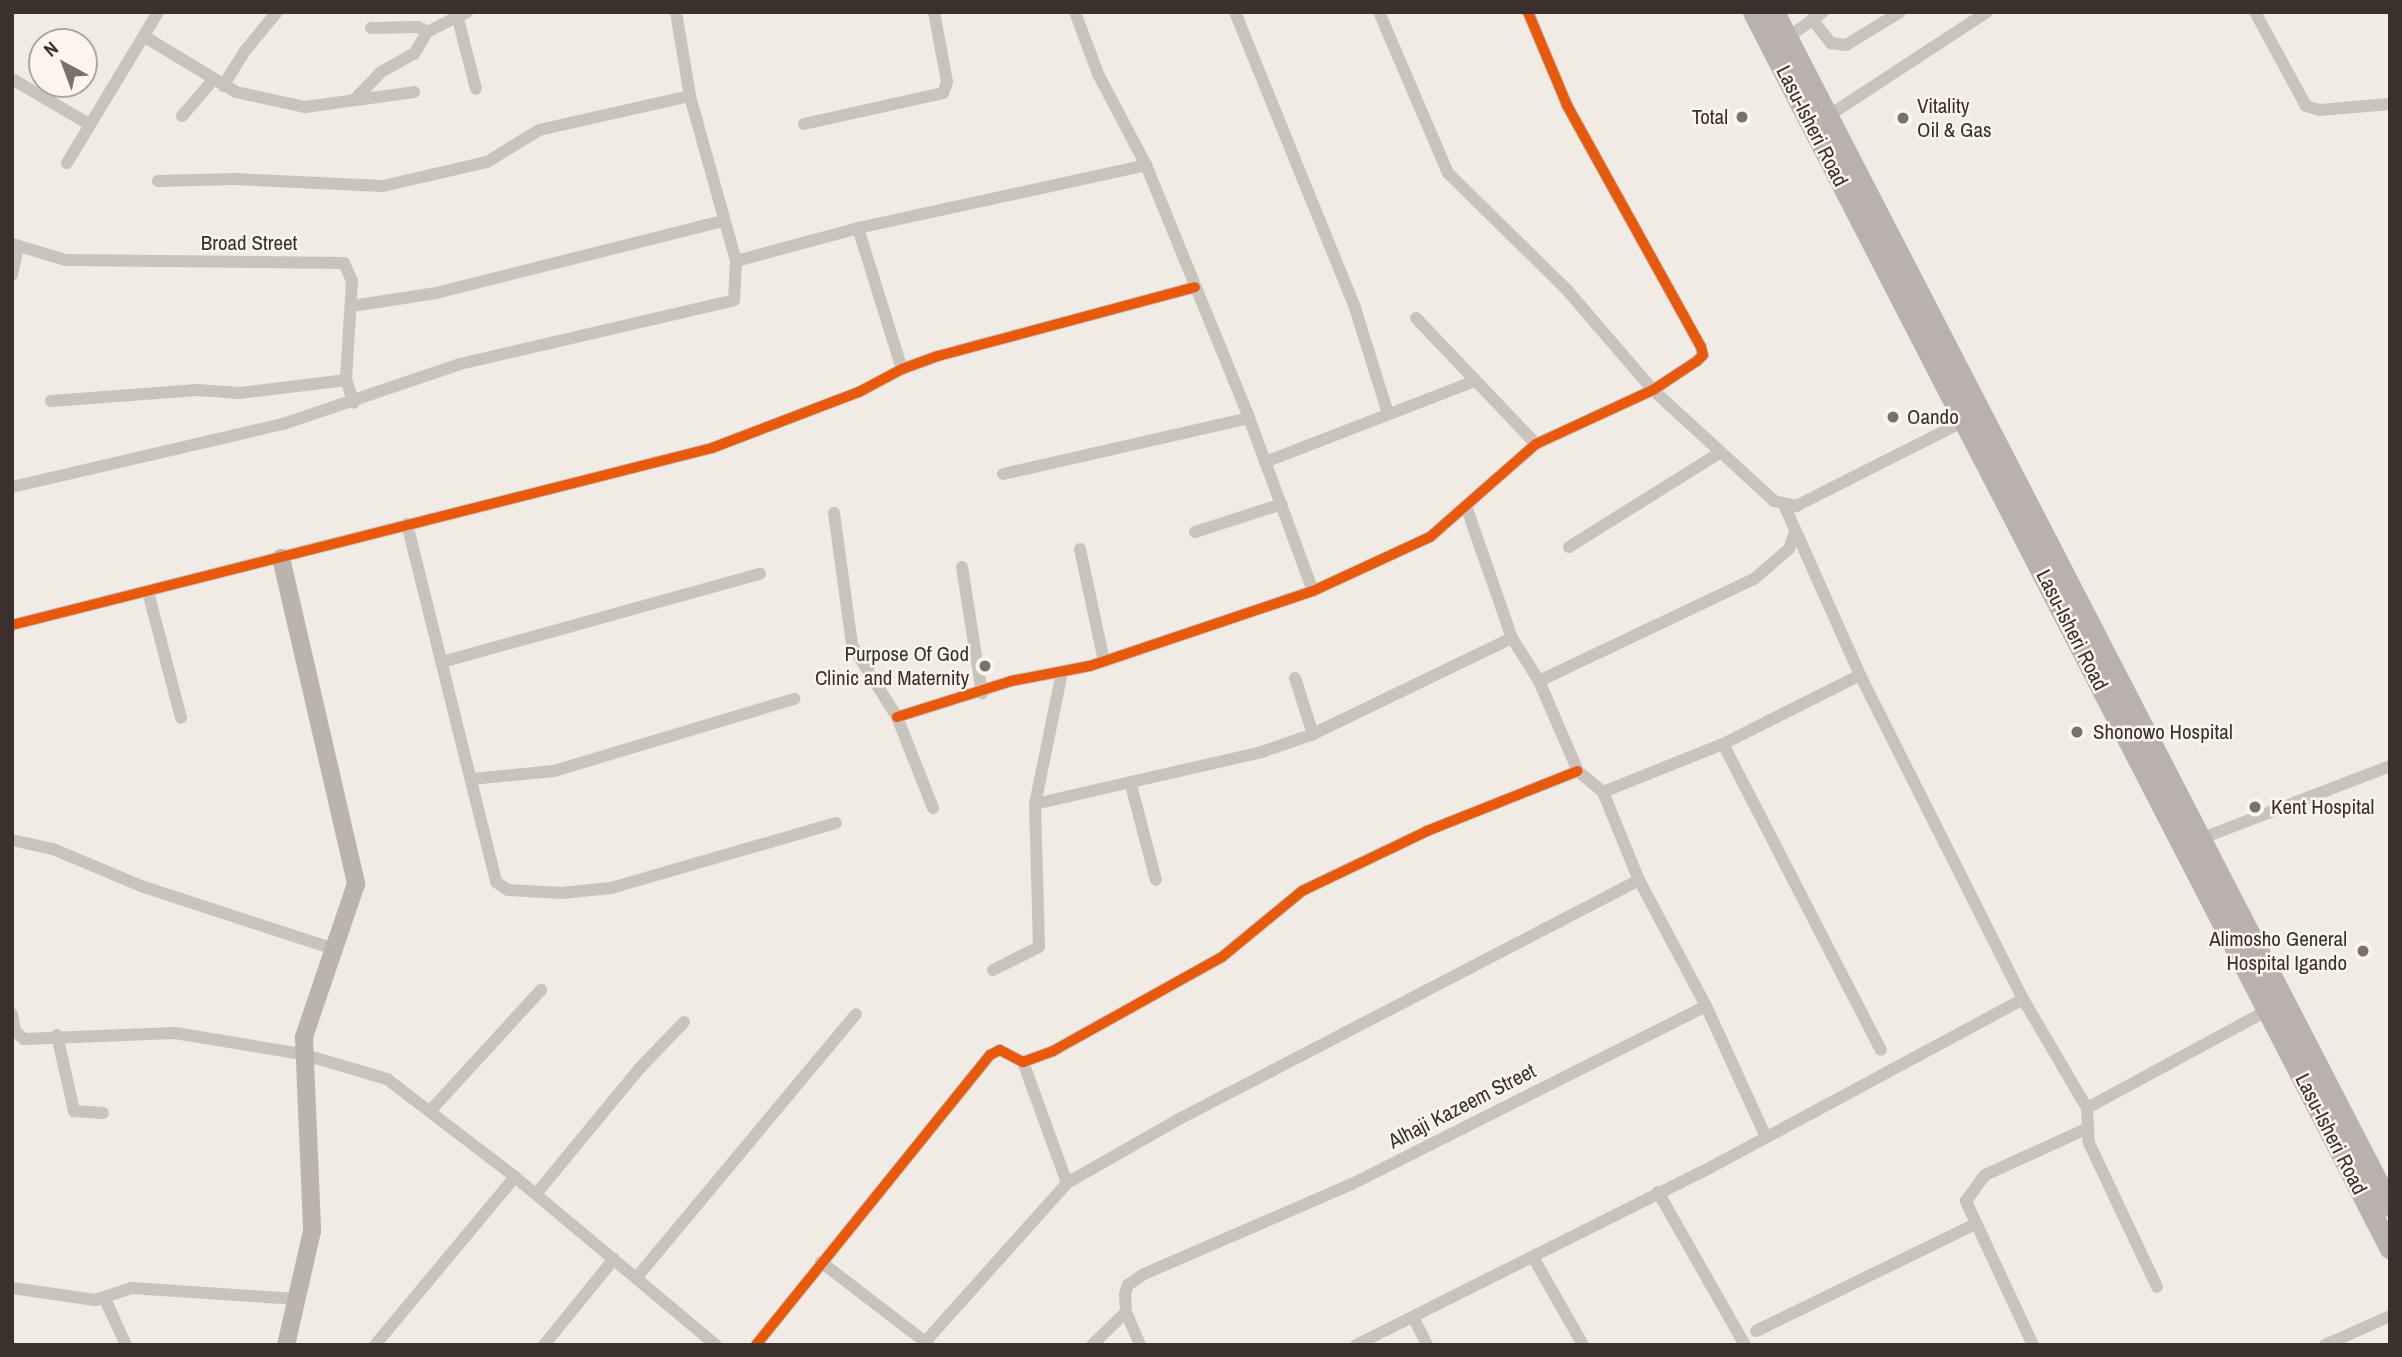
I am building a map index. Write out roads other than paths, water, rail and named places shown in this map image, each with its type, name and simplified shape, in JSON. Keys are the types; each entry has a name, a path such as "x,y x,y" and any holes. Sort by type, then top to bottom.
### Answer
{"main road":[{"name":"Lasu-Isheri Road","path":"1753,12 2390,1248"},
{"name":"Lasu-Isheri Road","path":"1774,12 2390,1206"}],"street":[{"path":"67,163 87,123 145,37 158,12"},
{"path":"182,116 218,83 277,12"},
{"path":"12,487 354,403 460,364 734,300 736,261 690,96 676,12"},
{"path":"804,124 933,99 943,93 947,82 934,12"},
{"path":"1075,12 1098,74 1146,165 1249,418 1312,591"},
{"path":"1235,12 1355,308 1388,413"},
{"path":"1379,12 1448,173 1567,290 1653,390 1718,454 1786,508 1794,535 1860,676 2023,999 2087,1108 2088,1128 2103,1176 2157,1287"},
{"path":"897,717 982,693 1011,681 1062,673 1104,661 1312,591 1430,537 1536,444 1653,390 1703,355 1567,105 1528,12"},
{"path":"1787,38 1818,16 1831,43 1846,45 1900,12"},
{"path":"1828,116 1987,12"},
{"path":"2255,12 2306,106 2319,110 2390,104"},
{"path":"356,98 381,72 414,54 426,32 462,13 476,89"},
{"path":"371,28 418,27 426,32"},
{"path":"145,37 218,83 306,107 414,92"},
{"path":"12,79 87,123"},
{"path":"158,181 248,179 383,186 487,162 539,130 690,96"},
{"path":"736,261 858,228 1146,165"},
{"path":"352,306 436,293 723,221"},
{"path":"858,228 902,369"},
{"path":"12,275 15,245"},
{"name":"Broad Street","path":"15,245 66,260 334,261 349,266 352,306 346,380 354,403"},
{"path":"12,625 712,448 859,392 902,369 1195,287"},
{"path":"1416,318 1536,444"},
{"path":"51,401 198,390 239,393 346,380"},
{"path":"1265,462 1475,381"},
{"path":"1003,474 1249,418"},
{"path":"1786,508 1964,421"},
{"path":"1569,547 1718,454"},
{"path":"1195,532 1282,504"},
{"path":"1466,506 1512,638 1539,681 1578,771 1603,792 1639,880 1706,1006 1766,1137"},
{"path":"834,513 852,645 897,717 933,808"},
{"path":"407,524 496,882 508,890 562,893 611,888 836,823"},
{"path":"1539,681 1754,579 1789,549 1794,535"},
{"path":"1080,549 1104,661"},
{"path":"281,558 356,884 307,1022 302,1054 313,1231 286,1345"},
{"path":"962,567 982,693"},
{"path":"442,662 760,574"},
{"path":"148,592 181,718"},
{"path":"1035,804 1131,785 1262,752 1313,734 1512,638"},
{"path":"993,970 1039,947 1035,804 1062,673"},
{"path":"1603,792 1723,744 1860,676"},
{"path":"1295,678 1313,734"},
{"path":"472,779 554,771 794,699"},
{"path":"1723,744 1881,1050"},
{"path":"2200,839 2390,766"},
{"path":"1023,1062 1053,1051 1222,957 1302,891 1427,831 1578,771"},
{"path":"1131,785 1156,880"},
{"path":"12,840 54,849 141,887 334,949"},
{"path":"821,1262 927,1343 1067,1183 1181,1118 1639,880"},
{"path":"431,1110 541,990"},
{"path":"1356,1345 1766,1137 2023,999"},
{"name":"Alhaji Kazeem Street","path":"1126,1312 1128,1285 1144,1274 1352,1184 1706,1006"},
{"path":"2087,1108 2269,1010"},
{"path":"12,1014 14,1031 24,1039 57,1035 175,1032 302,1054 379,1076 431,1110 515,1177 713,1344"},
{"path":"636,1277 856,1014"},
{"path":"536,1194 639,1069 684,1022"},
{"path":"57,1035 74,1111 103,1113"},
{"path":"756,1345 990,1055 1000,1050 1023,1062 1067,1183"},
{"path":"2033,1345 1973,1225 1966,1201 1985,1175 2088,1128"},
{"path":"374,1345 515,1177"},
{"path":"1658,1192 1745,1345"},
{"path":"1756,1331 1973,1225"},
{"path":"1533,1257 1583,1345"},
{"path":"544,1345 614,1259"},
{"path":"12,1288 105,1299 131,1287 297,1299"},
{"path":"105,1299 126,1345"},
{"path":"1093,1345 1126,1312 1140,1345"},
{"path":"2326,1345 2390,1316"},
{"path":"1413,1317 1427,1345"}],"place":[{"name":"Total","path":"1742,117"},
{"name":"Vitality Oil & Gas","path":"1903,118"},
{"name":"Oando","path":"1893,417"},
{"name":"Purpose Of God Clinic and Maternity","path":"985,666"},
{"name":"Shonowo Hospital","path":"2077,732"},
{"name":"Kent Hospital","path":"2255,807"},
{"name":"Alimosho General Hospital Igando","path":"2363,951"}]}
